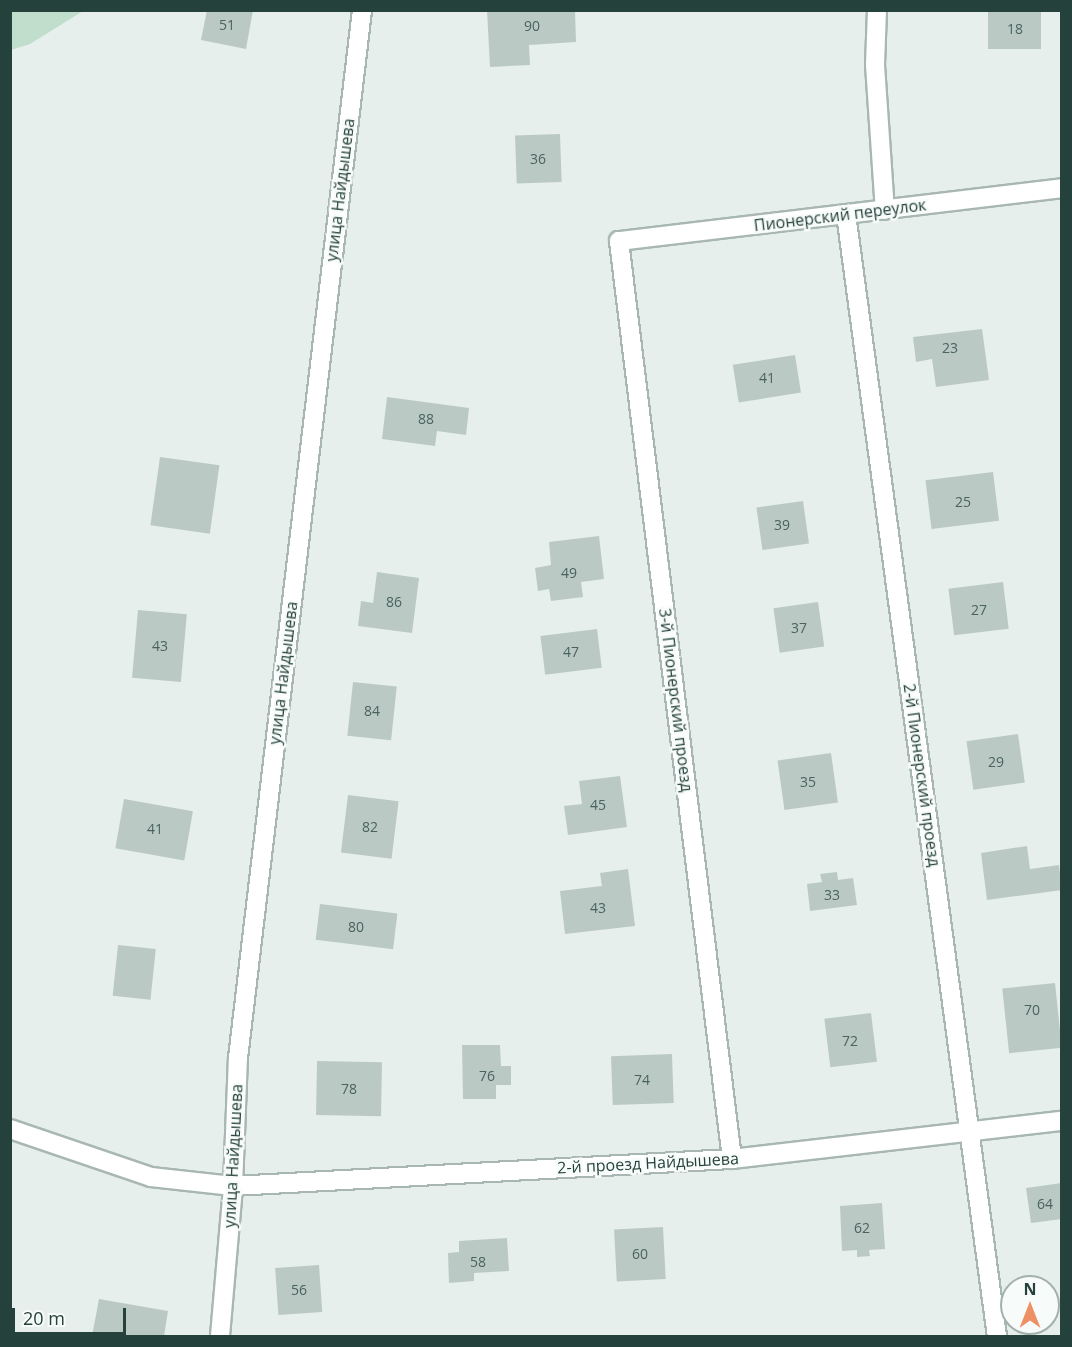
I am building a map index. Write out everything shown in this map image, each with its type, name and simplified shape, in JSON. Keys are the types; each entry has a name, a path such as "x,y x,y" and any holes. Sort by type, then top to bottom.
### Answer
{"street":[{"name":"улица Найдышева","path":"220,1336 233,1186 238,1058 362,10"},
{"path":"878,10 875,65 885,210"},
{"name":"Пионерский переулок","path":"619,241 1062,188"},
{"name":"2-й Пионерский проезд","path":"846,214 997,1336"},
{"name":"3-й Пионерский проезд","path":"619,241 732,1159"},
{"name":"2-й проезд Найдышева","path":"10,1128 151,1177 233,1186 732,1159 1062,1121"}],"green space":[{"path":"11,10 83,11 30,44 11,50"}],"building":[{"path":"207,10 253,10 246,49 201,40"},
{"path":"487,10 575,10 576,42 529,45 530,65 490,67"},
{"path":"988,10 1041,10 1041,49 988,49"},
{"path":"560,134 562,182 517,184 515,136"},
{"path":"982,329 989,380 936,387 932,359 916,362 913,337"},
{"path":"795,355 801,393 739,402 733,365"},
{"path":"387,397 469,408 466,435 437,431 435,446 382,439"},
{"path":"160,457 219,465 210,534 150,525"},
{"path":"993,472 999,521 931,529 926,480"},
{"path":"803,501 809,544 762,550 756,508"},
{"path":"599,536 604,579 581,582 583,597 551,601 549,589 538,591 535,568 551,565 549,542"},
{"path":"377,572 419,578 412,633 358,626 361,601 373,603"},
{"path":"1003,582 1009,629 954,635 948,589"},
{"path":"818,602 824,647 780,653 773,608"},
{"path":"138,610 187,614 181,682 132,678"},
{"path":"597,629 602,668 545,675 540,636"},
{"path":"353,682 397,687 391,740 347,736"},
{"path":"1018,734 1025,783 973,790 967,741"},
{"path":"831,753 838,803 784,810 778,761"},
{"path":"620,776 627,827 568,835 564,806 582,804 579,781"},
{"path":"348,795 399,801 392,859 341,853"},
{"path":"124,799 193,811 184,860 115,848"},
{"path":"1027,846 1030,869 1059,865 1062,890 987,900 981,853"},
{"path":"628,869 635,926 565,934 560,891 602,886 600,873"},
{"path":"837,872 838,880 853,878 857,905 810,911 807,884 822,882 820,874"},
{"path":"320,904 397,914 393,949 316,940"},
{"path":"118,945 156,949 150,1000 113,996"},
{"path":"1055,983 1062,1048 1009,1053 1002,989"},
{"path":"871,1013 877,1062 830,1067 824,1019"},
{"path":"462,1045 500,1045 501,1066 511,1066 511,1085 496,1085 496,1099 463,1099"},
{"path":"672,1054 674,1103 613,1105 611,1056"},
{"path":"317,1061 382,1062 381,1116 316,1115"},
{"path":"1062,1183 1062,1219 1031,1223 1026,1188"},
{"path":"882,1203 885,1249 869,1250 870,1256 857,1257 857,1250 842,1251 840,1206"},
{"path":"663,1227 666,1279 617,1281 614,1230"},
{"path":"507,1238 509,1271 474,1273 474,1281 449,1283 448,1253 459,1252 459,1241"},
{"path":"319,1265 322,1312 278,1315 275,1268"},
{"path":"99,1299 168,1311 164,1336 92,1336"}]}
